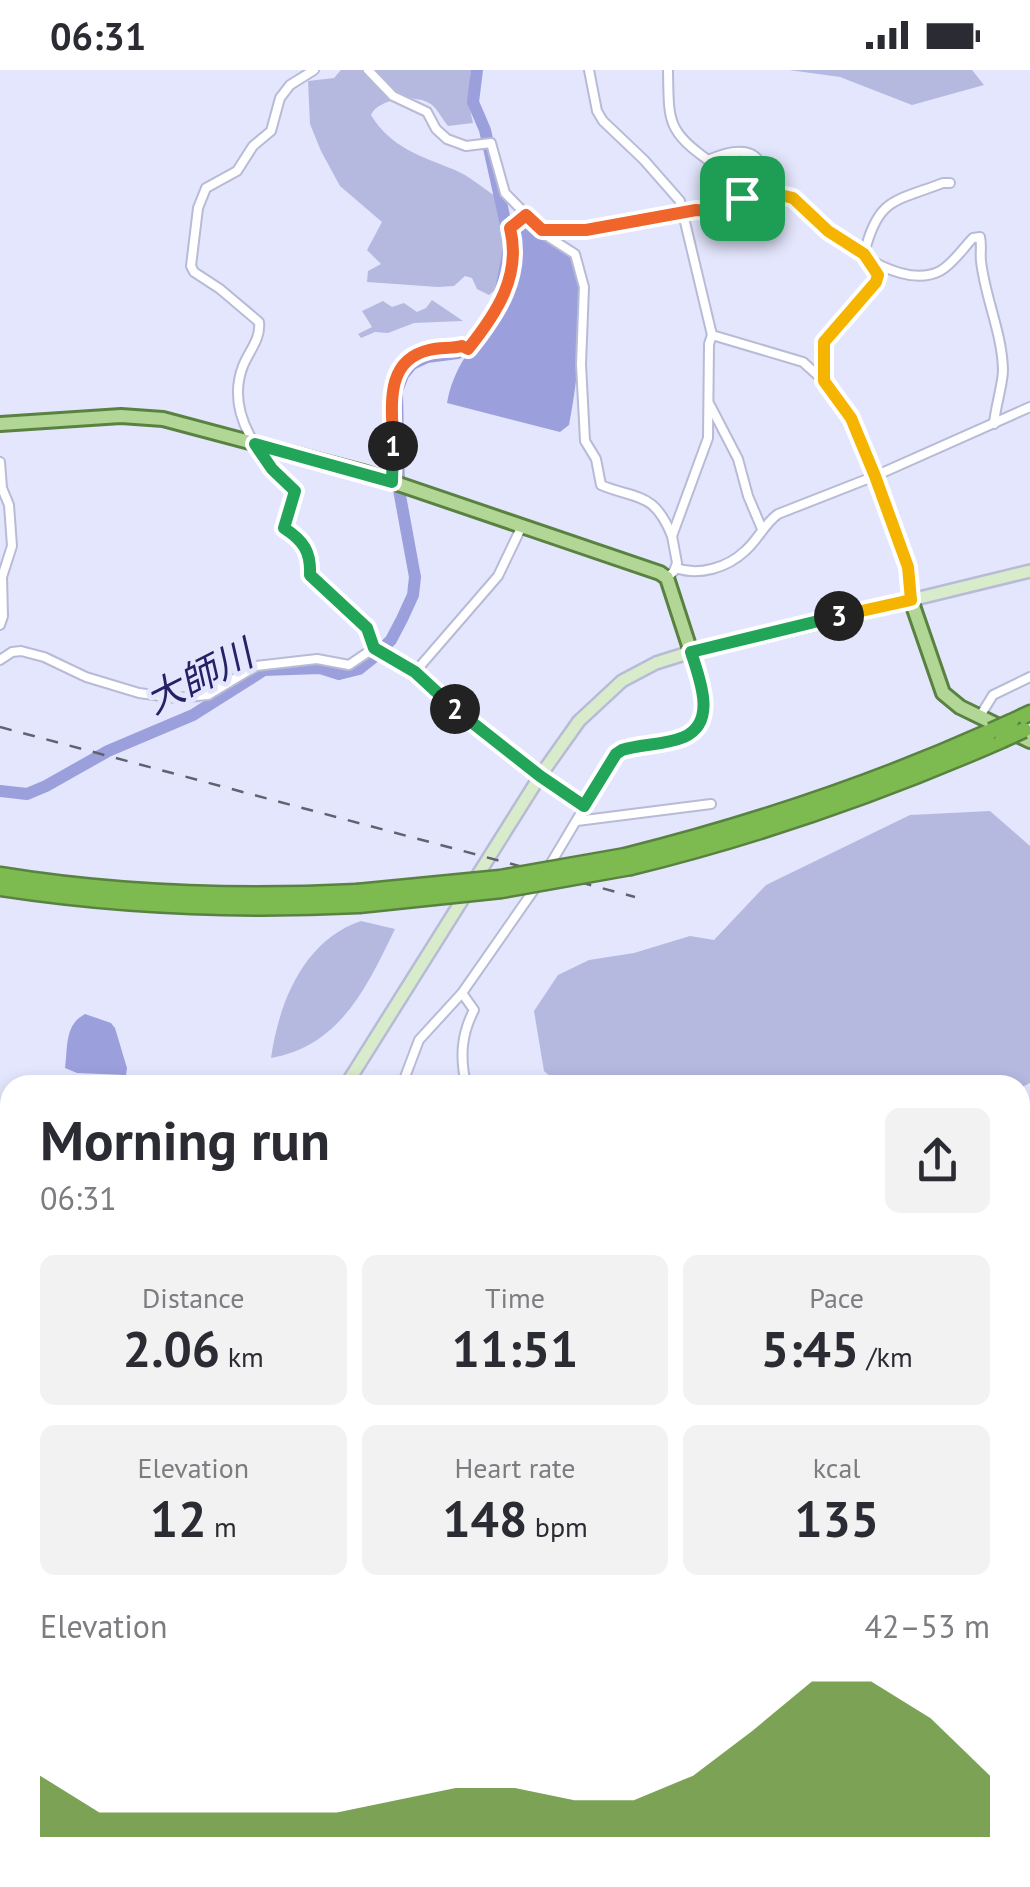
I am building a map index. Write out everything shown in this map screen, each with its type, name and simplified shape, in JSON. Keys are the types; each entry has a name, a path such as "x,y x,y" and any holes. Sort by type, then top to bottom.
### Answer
{"highway":[{"path":"0,888 33,887 215,906 502,890 628,861 710,848 864,799 997,736 1024,730 1030,713"},
{"path":"0,875 33,887"}],"main road":[{"path":"0,424 147,417 397,484 521,528 671,573 691,652"},
{"path":"352,1075 540,776 572,729 606,694 640,671 691,652 1030,571"},
{"path":"911,600 943,694 980,716 1024,730"}],"street":[{"path":"314,70 290,85 280,98 271,131 253,146 237,171 206,188 198,208 191,266 259,322 260,331 245,360 237,389 240,412 272,469 295,491 284,528 300,538 309,552 310,575 367,628 377,649 415,672 451,706 584,806"},
{"path":"368,70 392,96 427,112 446,139 466,146 488,144 504,193 542,230 575,254 584,286 580,364 585,441 596,459 601,485 646,500 665,518 672,536"},
{"path":"588,70 597,112 603,121 680,201 712,335 705,450 672,536 671,573 711,570 744,553 778,514 875,476 1030,406"},
{"path":"668,70 673,127 680,139 708,160 734,151 755,156 766,167 772,193"},
{"path":"824,381 824,342 878,278 864,254 874,221 884,207 943,182 950,183"},
{"path":"542,230 586,230 696,210 721,212 747,196 772,193 793,198 828,231 898,272 926,276 944,269 973,238 980,238 981,262 998,323 1003,372 994,424"},
{"path":"397,484 392,397 395,379 404,364 420,353 465,347 500,307 510,270 510,228 526,215"},
{"path":"712,335 795,358 824,381 851,418 875,476 908,567 911,600"},
{"path":"708,401 738,459 762,529"},
{"path":"0,462 12,546 2,577 4,616 0,625"},
{"path":"415,672 498,576 521,528"},
{"path":"0,660 22,651 122,688 157,698 176,698 208,696 256,666 318,660 348,665 377,649"},
{"path":"406,1075 418,1040 462,993 528,900 616,754 682,738 700,723 704,712 702,685 691,652"},
{"path":"980,716 992,696 1030,678"},
{"path":"578,821 711,804"},
{"path":"462,993 474,1010 464,1030 465,1075"}],"shaded area":[{"path":"341,70 471,70 469,104 473,123 448,126 432,105 408,98 390,101 371,115 397,143 460,172 495,196 506,242 501,285 489,295 465,276 454,286 438,287 367,282 368,271 381,264 367,250 382,222 340,186 310,124 308,81 334,78"},
{"path":"789,70 972,70 984,85 912,105 840,77"},
{"path":"525,218 569,251 578,270 578,364 569,425 560,432 447,403 464,358 502,303 511,282 515,258 513,229"},
{"path":"432,300 463,321 414,323 361,338 358,334 372,327 362,311 383,301 392,307 404,303 417,312"},
{"path":"990,811 1030,846 1030,1075 549,1075 544,1071 534,1011 558,975 589,960 634,953 690,936 714,940 766,885 910,815"},
{"path":"361,921 395,929 362,992 316,1041 271,1058 280,1016 298,976 324,943"},
{"path":"85,1014 115,1028 126,1075 77,1073 65,1068 70,1031"}],"waterway":[{"name":"大師川","path":"477,70 473,102 485,130 510,243 500,296"},
{"name":"大師川","path":"0,791 27,794 46,786 108,751 193,715 264,670 320,668 339,674 359,669 374,657 391,640 402,619 413,595 415,577 399,490 397,391 412,364 427,357 458,353 473,337"}],"railway":[{"path":"0,727 635,897"}],"route":[{"path":"772,193 793,198 828,231 864,254 878,275 824,342 824,381 851,418 875,476 908,567 911,600 691,652 702,685 704,712 700,723 682,738 637,745 616,754 584,806 451,706 415,672 374,648 367,628 310,575 309,552 300,538 284,528 295,491 272,469 255,444 392,482 395,379 404,364 420,353 462,346 468,349 497,313 510,270 510,228 516,222 526,215 542,230 586,230 696,210 721,212 742,198 772,193"}]}
